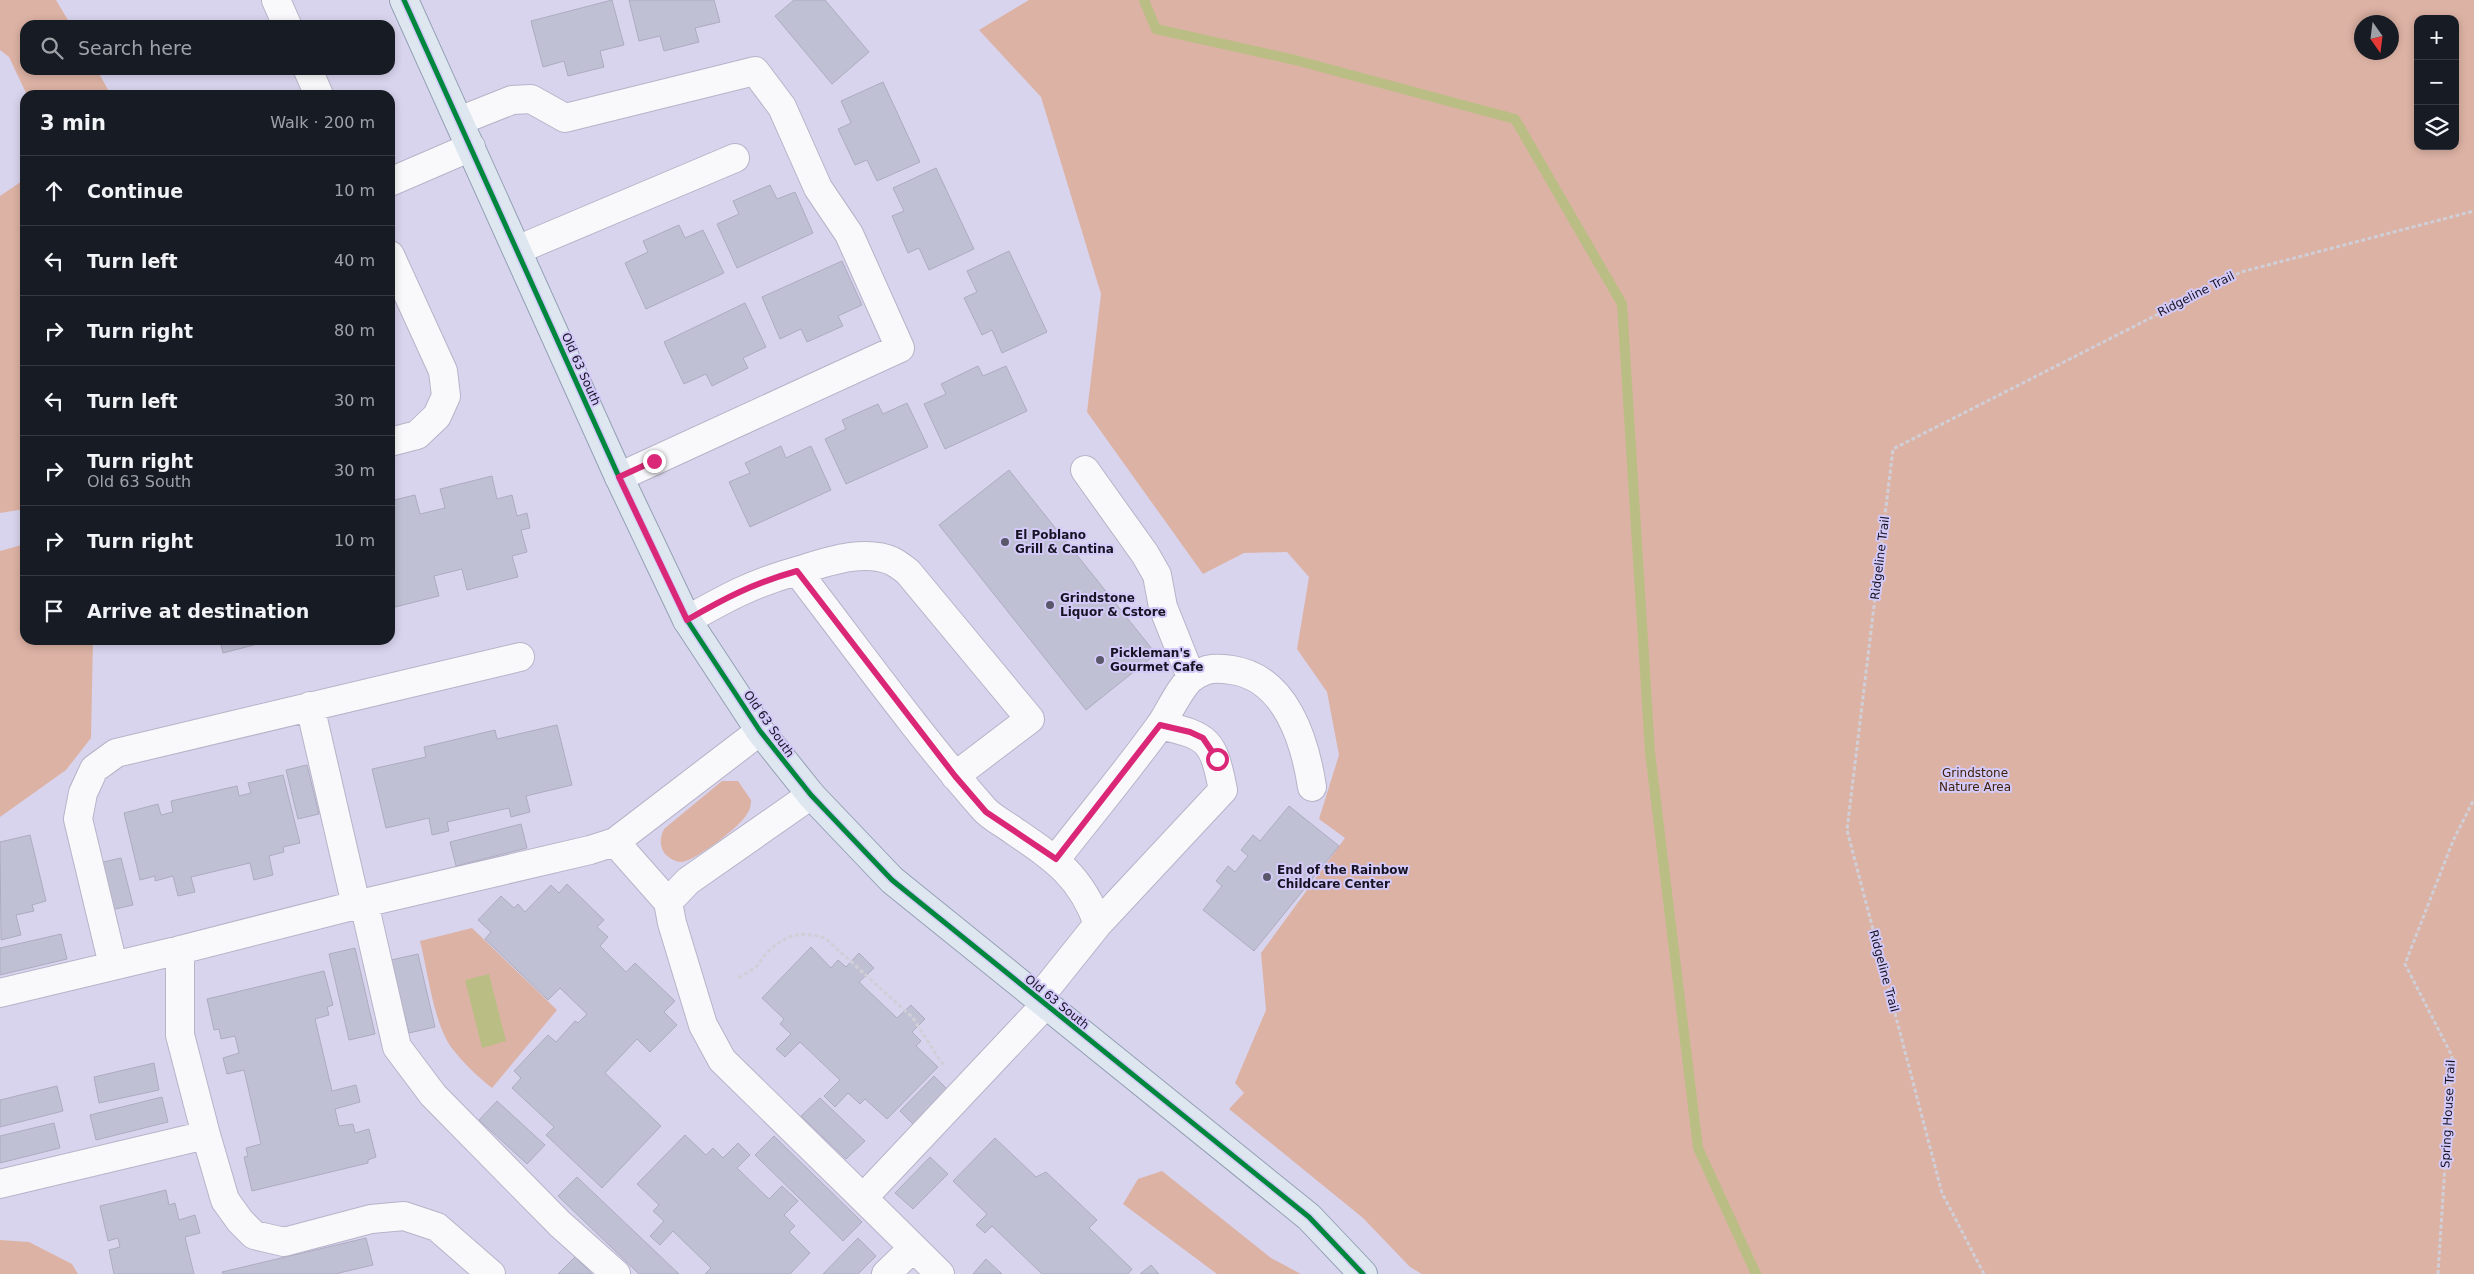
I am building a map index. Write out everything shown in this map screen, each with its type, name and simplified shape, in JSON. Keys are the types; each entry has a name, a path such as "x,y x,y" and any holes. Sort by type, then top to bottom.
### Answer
{"main road":[{"name":"Old 63 South","path":"404,0 619,477 687,620 760,731 811,796 892,880 1309,1217 1362,1274"}],"lane":[{"path":"276,0 285,20"},
{"path":"459,121 512,100 531,99 565,118 755,70 782,107 818,188 853,243 900,348 619,477"},
{"path":"310,75 317,90"},
{"path":"395,180 471,147"},
{"path":"517,250 735,158"},
{"path":"395,265 443,371 446,396 437,416 417,435 395,441"},
{"path":"1085,470 1145,554 1156,575 1162,607 1192,677"},
{"path":"687,620 730,595 762,581 831,561 866,556 891,560 908,572 1030,719 955,776"},
{"path":"797,571 955,776 986,812 1056,859 1080,887 1090,903 1098,924"},
{"path":"113,965 78,819 83,793 94,768 116,753 520,657"},
{"path":"1056,859 1160,725 1192,677 1211,667 1246,672 1274,691 1299,734 1308,756 1312,787"},
{"path":"310,706 397,1047 433,1095 560,1224 616,1274"},
{"path":"863,1198 971,1085 1041,1002 1098,924 1223,790 1217,759 1203,738 1190,732 1160,725"},
{"path":"0,993 360,904 590,850 615,842 760,731"},
{"path":"668,902 688,881 811,796"},
{"path":"615,842 668,902 672,924 703,1025 722,1060 940,1274"},
{"path":"180,950 180,1035 225,1200 240,1221 254,1235 284,1242 371,1219 404,1216 437,1227 491,1274"},
{"path":"0,1184 206,1135"},
{"path":"886,1274 913,1248"}],"path":[{"path":"739,978 755,968 764,956 786,938 797,934 810,933 825,938 912,1018 941,1062 971,1085"}],"green space":[{"path":"0,0 56,0 68,20 20,20 20,75 100,75 108,90 25,90 9,57 0,50"},
{"name":"Grindstone Nature Area","path":"1029,0 2474,0 2474,1274 1422,1274 1410,1267 1363,1218 1229,1109 1244,1093 1235,1083 1266,1010 1261,953 1345,838 1319,819 1339,755 1327,692 1297,649 1309,577 1287,552 1244,553 1203,574 1087,412 1101,294 1041,97 979,30"},
{"path":"20,182 20,510 0,513 0,196"},
{"path":"20,545 20,645 93,645 91,738 66,770 0,817 0,551"},
{"path":"722,781 738,781 751,800 747,814 736,827 707,849 689,860 675,861 663,851 661,838 664,829"},
{"path":"472,928 557,1010 492,1088 460,1058 445,1036 435,1010 420,941"},
{"path":"1162,1171 1271,1258 1301,1274 1217,1274 1123,1204 1138,1179"},
{"path":"0,1240 29,1242 72,1264 78,1274 0,1274"}],"shaded area":[{"path":"489,974 506,1041 482,1048 465,980"}],"building":[{"path":"612,0 624,45 600,51 604,67 568,76 564,61 543,67 531,21"},
{"path":"629,0 714,0 720,22 695,28 699,42 664,51 660,36 639,41"},
{"path":"794,0 825,0 869,52 832,84 775,16"},
{"path":"883,82 920,162 877,181 867,160 855,165 838,129 851,123 841,101"},
{"path":"936,168 974,249 929,270 919,248 908,253 892,216 904,211 893,188"},
{"path":"770,185 777,199 795,192 813,233 737,268 717,224 739,214 733,201"},
{"path":"679,225 685,238 703,230 724,273 646,309 625,263 648,252 643,241"},
{"path":"1009,251 1047,332 1002,353 992,330 982,335 964,298 977,292 967,271"},
{"path":"842,261 862,305 838,316 843,326 807,342 801,329 780,339 762,297"},
{"path":"745,303 766,347 743,358 748,368 712,386 706,374 684,384 664,342"},
{"path":"978,366 983,376 1006,366 1027,411 945,449 924,404 946,394 941,384"},
{"path":"907,403 928,447 846,484 825,439 846,429 842,420 878,404 883,414"},
{"path":"781,446 786,458 811,446 831,490 750,527 729,482 750,473 745,463"},
{"path":"1009,470 1156,654 1086,710 939,525"},
{"path":"492,476 497,499 512,495 517,516 527,513 530,528 521,530 527,552 512,556 518,577 467,590 462,569 434,576 439,596 395,607 395,500 415,495 420,514 445,508 440,489"},
{"path":"221,645 254,645 223,653"},
{"path":"557,725 572,785 526,796 530,812 511,817 509,808 447,822 449,831 432,835 429,818 386,828 372,769 426,757 424,747 495,730 497,739"},
{"path":"307,765 319,814 298,819 286,770"},
{"path":"283,775 300,843 283,847 284,852 269,856 273,875 254,880 250,863 191,877 195,892 178,896 173,876 155,881 155,876 140,880 124,813 158,804 161,815 173,812 171,801 237,786 239,796 251,793 248,783"},
{"name":"End of the Rainbow Childcare Center","path":"1289,806 1339,846 1254,951 1203,910 1222,886 1216,881 1228,866 1235,872 1248,856 1241,850 1253,835 1260,841"},
{"path":"521,824 527,848 456,866 450,842"},
{"path":"30,835 46,901 32,905 34,911 16,915 21,935 1,940 0,842"},
{"path":"121,858 133,905 111,910 99,863"},
{"path":"567,884 604,920 597,927 608,937 600,946 626,972 635,963 675,1001 664,1012 677,1025 650,1052 637,1039 605,1073 661,1126 602,1188 546,1135 554,1127 512,1088 521,1078 514,1071 548,1035 556,1042 575,1021 578,1023 587,1014 560,988 548,1000 485,939 491,932 478,920 501,896 514,908 518,904 525,912 551,885 559,893"},
{"path":"61,934 67,959 0,975 0,948"},
{"path":"811,947 831,968 838,960 846,967 859,953 874,968 859,982 897,1018 911,1005 925,1019 912,1032 921,1041 916,1046 938,1067 887,1119 865,1099 860,1104 848,1093 835,1107 824,1096 840,1080 800,1042 785,1057 776,1049 791,1034 780,1024 784,1019 762,998"},
{"path":"355,948 375,1034 349,1040 329,954"},
{"path":"418,954 435,1027 409,1033 391,960"},
{"path":"324,971 333,1005 327,1007 329,1015 315,1019 332,1091 356,1085 360,1102 335,1109 339,1126 353,1124 355,1133 369,1129 376,1157 368,1160 368,1163 252,1191 244,1157 248,1156 246,1148 261,1144 244,1070 227,1074 223,1058 239,1053 235,1036 221,1039 219,1029 214,1030 207,999"},
{"path":"154,1063 159,1090 99,1103 94,1077"},
{"path":"934,1076 950,1092 916,1127 900,1111"},
{"path":"57,1086 63,1111 0,1127 0,1100"},
{"path":"162,1097 168,1122 96,1140 90,1115"},
{"path":"820,1098 865,1141 846,1159 801,1116"},
{"path":"497,1101 545,1145 527,1164 479,1120"},
{"path":"54,1123 60,1148 0,1163 0,1136"},
{"path":"685,1135 706,1155 713,1148 723,1158 738,1143 750,1155 737,1168 769,1199 782,1186 798,1201 784,1215 795,1226 789,1232 810,1253 790,1274 705,1274 711,1268 673,1231 660,1245 650,1236 664,1221 653,1211 659,1205 637,1184"},
{"path":"774,1136 862,1222 843,1241 755,1155"},
{"path":"995,1138 1036,1177 1046,1172 1097,1220 1089,1228 1132,1269 1128,1274 1042,1274 992,1226 985,1233 976,1225 987,1214 953,1181"},
{"path":"930,1157 948,1174 913,1209 895,1193"},
{"path":"577,1177 679,1274 639,1274 558,1196"},
{"path":"166,1190 169,1205 175,1203 179,1220 195,1215 200,1233 185,1237 194,1274 114,1274 109,1250 120,1247 118,1238 108,1241 100,1206"},
{"path":"366,1238 373,1265 335,1274 223,1274 222,1272"},
{"path":"858,1238 876,1256 858,1274 823,1274"},
{"path":"575,1257 592,1274 558,1274"},
{"path":"986,1259 1002,1274 973,1274"},
{"path":"1151,1265 1159,1274 1140,1274"}],"waterway":[{"path":"1144,0 1156,29 1295,60 1515,119 1622,304 1650,752 1698,1148 1756,1274"}],"cycle path":[{"path":"404,0 619,477 687,620 760,731 811,795 892,880 1309,1217 1363,1274"}],"place":[{"name":"El Poblano Grill & Cantina","path":"1005,542"},
{"name":"Grindstone Liquor & Cstore","path":"1050,605"},
{"name":"Pickleman's Gourmet Cafe","path":"1100,660"},
{"name":"End of the Rainbow Childcare Center","path":"1267,877"}],"route":[{"path":"654,461 619,477 687,620 730,595 762,581 797,571 955,776 986,812 1056,859 1160,725 1190,732 1203,738 1217,759"}]}
